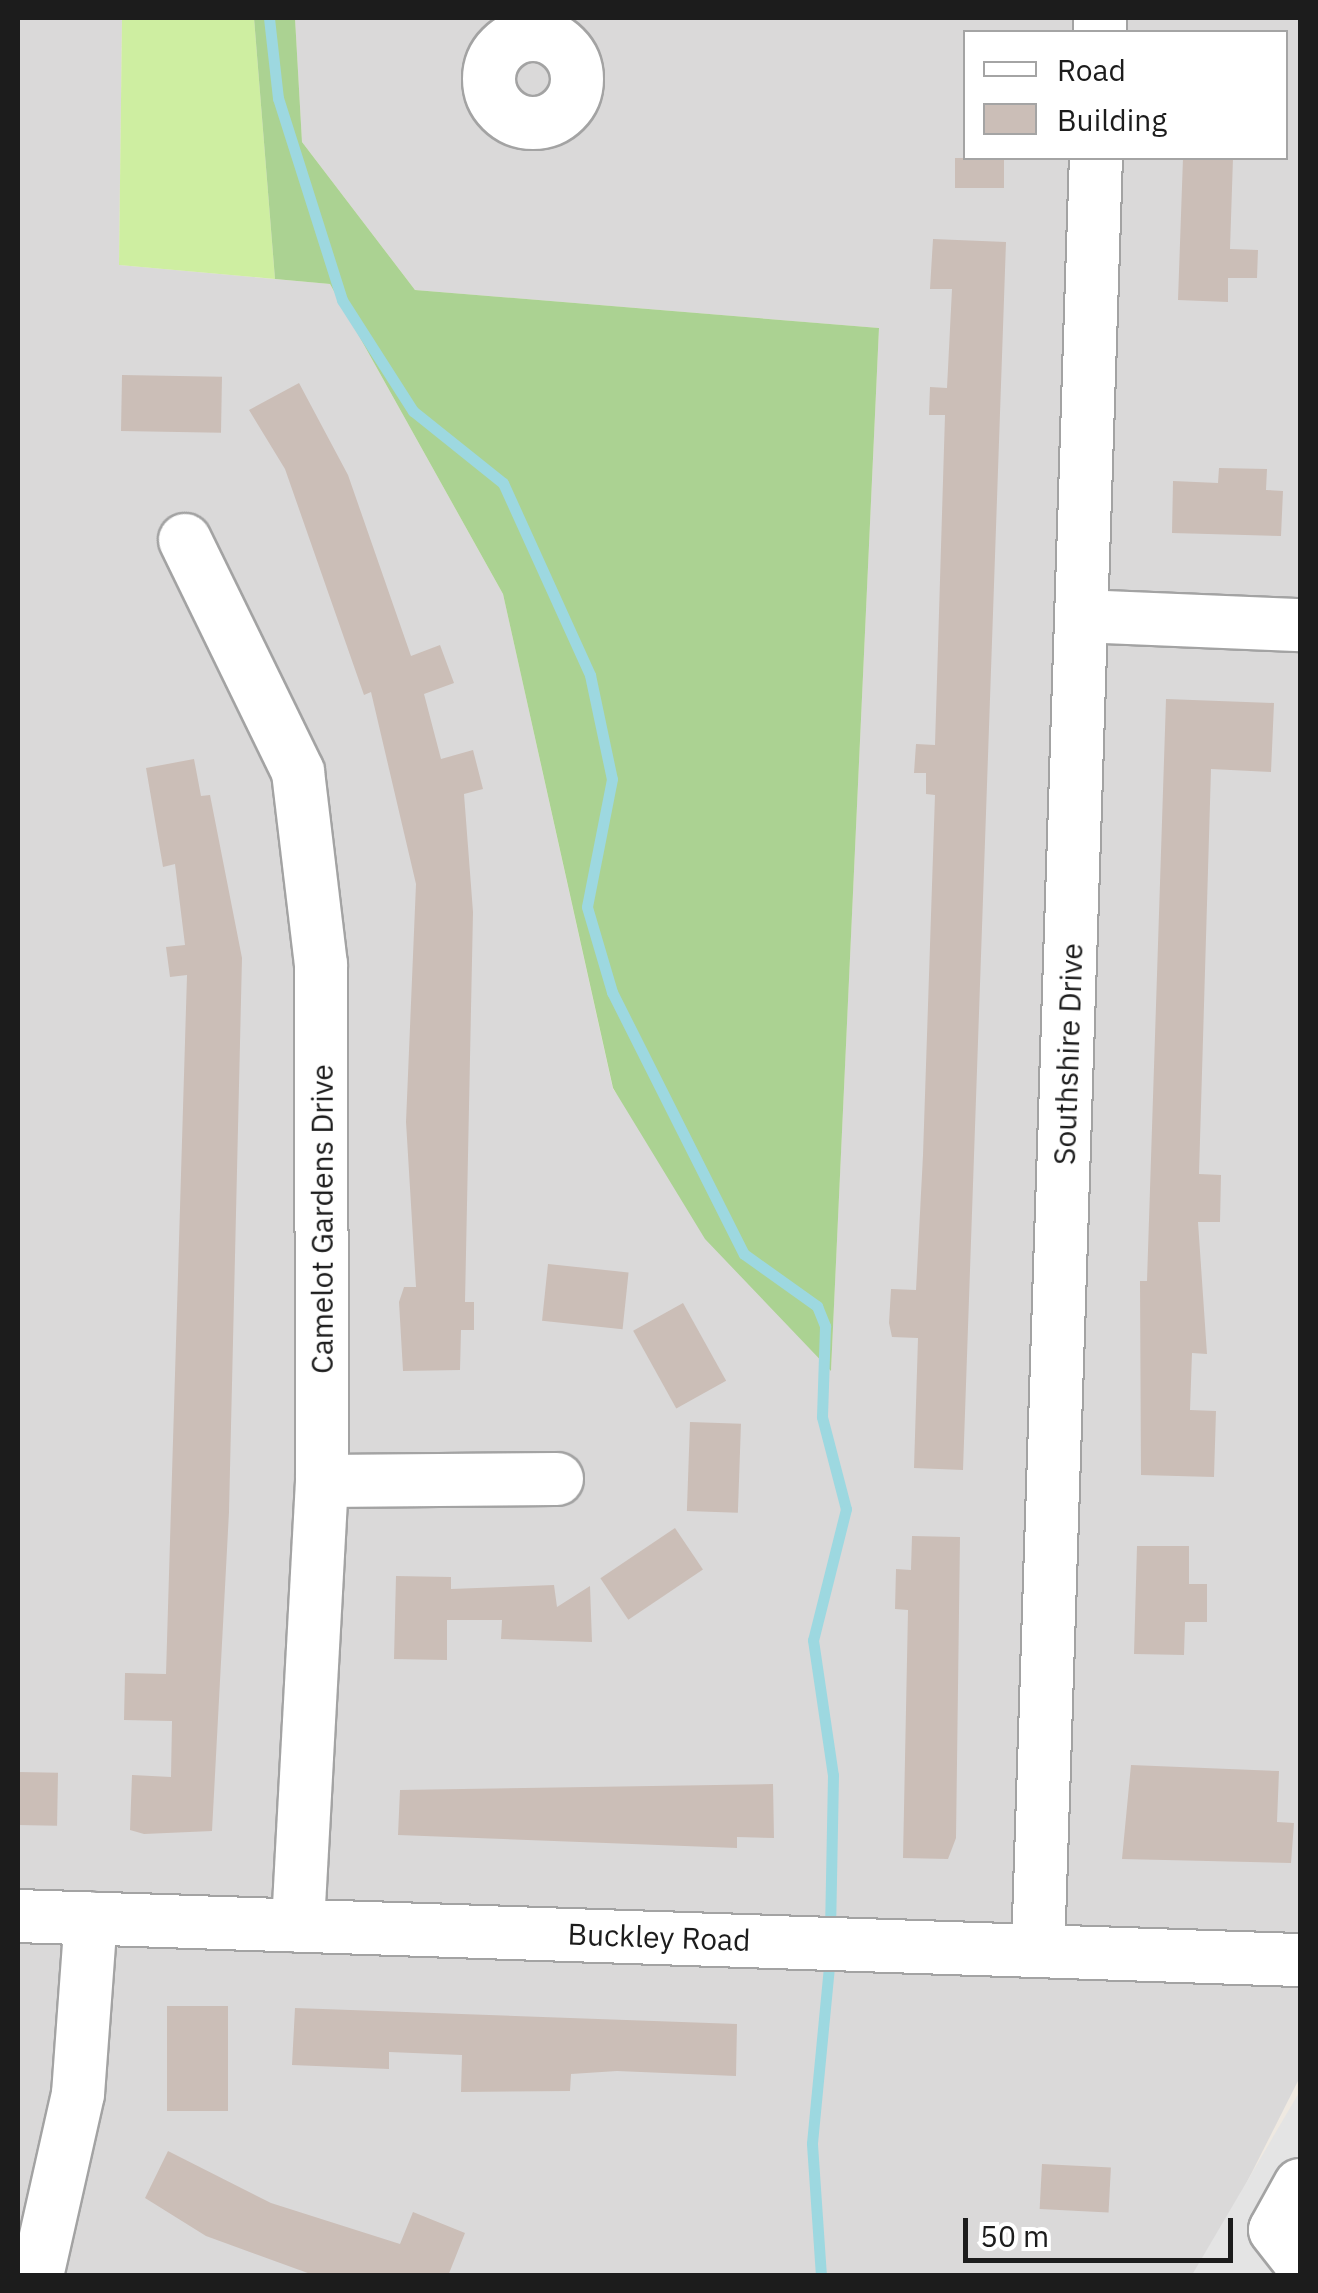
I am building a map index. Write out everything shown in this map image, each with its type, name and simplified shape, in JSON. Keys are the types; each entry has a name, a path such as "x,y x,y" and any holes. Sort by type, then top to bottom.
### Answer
{"street":[{"name":"Southshire Drive","path":"1038,1950 1096,160"},
{"name":"Camelot Gardens Drive","path":"185,540 298,772 321,964 322,1481 298,1925"},
{"path":"1083,616 1300,625"},
{"path":"322,1481 557,1479"},
{"name":"Buckley Road","path":"18,1916 1300,1960"},
{"path":"37,2276 78,2094 91,1918"},
{"path":"1277,2256 1300,2185"}],"shaded area":[{"path":"18,18 122,18 119,265 330,284 503,594 613,1089 831,1370 879,328 415,290 302,142 295,18 1300,18 1300,1934 18,1899"},
{"path":"18,1939 1300,1982 1300,2077 1200,2275 18,2275"},
{"path":"1300,2091 1300,2275 1192,2275"}],"green space":[{"path":"122,18 254,18 275,279 119,265"},
{"path":"254,18 295,18 302,142 415,290 879,328 831,1371 705,1239 613,1088 503,594 330,284 275,279"}],"building":[{"path":"955,158 1004,160 1004,188 955,188"},
{"path":"1183,160 1233,160 1230,249 1258,250 1257,278 1228,278 1228,302 1178,300"},
{"path":"933,239 1006,242 963,1470 914,1468 918,1338 892,1337 889,1323 891,1289 916,1290 923,1155 935,795 926,794 926,773 914,773 916,744 935,745 945,415 929,415 930,387 947,388 952,289 930,289"},
{"path":"122,375 222,377 221,433 121,431"},
{"path":"299,383 348,475 411,656 440,645 454,683 424,694 441,759 473,750 483,789 464,794 473,912 465,1302 474,1302 474,1330 461,1330 460,1370 403,1371 399,1302 404,1287 416,1287 406,1122 416,884 371,692 364,695 285,469 249,410"},
{"path":"1219,468 1267,469 1266,490 1283,491 1281,536 1172,533 1173,481 1218,483"},
{"path":"1166,699 1274,703 1271,772 1211,769 1199,1174 1221,1175 1220,1222 1198,1222 1207,1354 1192,1353 1190,1410 1216,1411 1214,1477 1141,1475 1140,1281 1147,1281"},
{"path":"194,759 201,796 210,795 242,958 229,1512 212,1831 144,1834 130,1830 132,1775 171,1777 172,1721 124,1720 125,1673 166,1674 187,975 170,977 166,947 185,945 175,864 163,867 146,768"},
{"path":"548,1264 629,1272 623,1329 542,1321"},
{"path":"683,1303 726,1381 676,1408 633,1331"},
{"path":"690,1422 741,1424 738,1513 687,1511"},
{"path":"675,1528 703,1569 628,1620 600,1578"},
{"path":"912,1536 960,1537 956,1838 948,1859 903,1858 908,1610 895,1609 896,1569 911,1570"},
{"path":"1137,1546 1189,1546 1189,1584 1207,1584 1207,1622 1185,1622 1184,1655 1134,1654"},
{"path":"396,1576 451,1577 451,1589 554,1585 557,1607 590,1586 592,1642 501,1639 502,1620 447,1620 447,1660 394,1659"},
{"path":"1131,1765 1279,1771 1277,1822 1294,1823 1291,1863 1122,1859"},
{"path":"18,1772 58,1773 57,1826 18,1825"},
{"path":"773,1784 774,1838 737,1837 737,1848 398,1835 400,1790"},
{"path":"167,2006 228,2006 228,2111 167,2111"},
{"path":"295,2008 737,2024 736,2076 617,2071 571,2074 570,2091 461,2092 462,2055 389,2052 389,2069 292,2065"},
{"path":"168,2151 271,2203 400,2244 413,2212 465,2233 448,2276 316,2276 206,2236 145,2198"},
{"path":"1042,2164 1111,2168 1109,2213 1040,2209"}],"waterway":[{"path":"269,18 278,98 342,300 413,411 503,483 590,675 612,779 587,907 612,992 744,1254 817,1306 825,1326 822,1417 846,1509 813,1640 833,1775 830,1933"},
{"path":"821,2276 812,2143 830,1956"}]}
